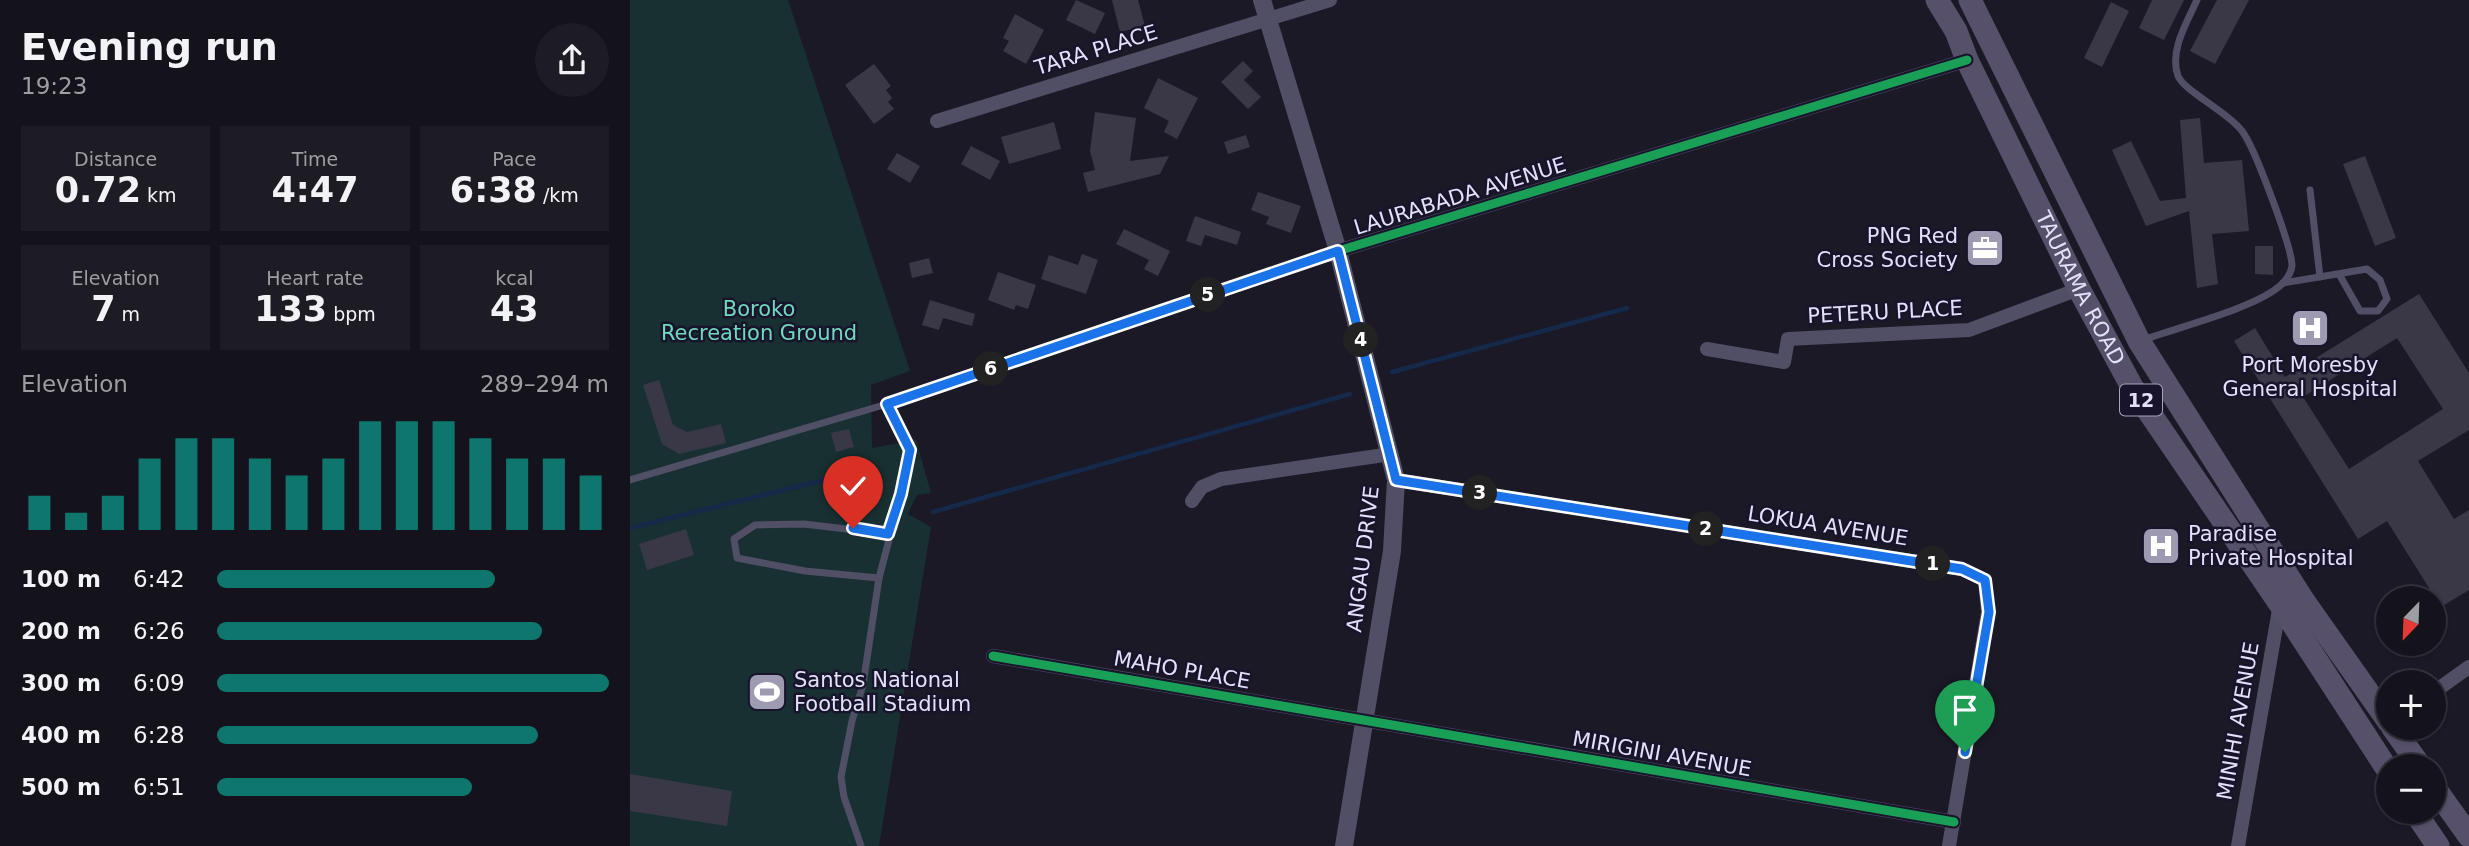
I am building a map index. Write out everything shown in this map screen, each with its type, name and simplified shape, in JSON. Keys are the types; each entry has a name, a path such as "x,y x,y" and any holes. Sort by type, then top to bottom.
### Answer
{"main road":[{"name":"TAURAMA ROAD","path":"1970,0 2139,341 2303,600 2376,705"},
{"name":"TAURAMA ROAD","path":"1939,1 1956,31 1967,60 2079,289 2132,387 2280,604 2377,754"},
{"path":"2446,804 2469,836"},
{"path":"2423,824 2438,846"}],"street":[{"name":"ANGAU DRIVE","path":"1262,0 1338,251 1396,480 1392,551 1344,846"},
{"name":"TARA PLACE","path":"937,121 1330,0"},
{"name":"LAURABADA AVENUE","path":"887,404 1338,251 1967,60"},
{"name":"PETERU PLACE","path":"1707,349 1784,362 1788,339 1969,330 2079,289"},
{"path":"1192,501 1202,487 1221,479 1391,454"},
{"name":"LOKUA AVENUE","path":"1396,480 1962,569 1985,580 1989,612 1950,846"},
{"name":"MINIHI AVENUE","path":"2238,846 2280,604"},
{"name":"MAHO PLACE","path":"993,656 1364,719"},
{"path":"2446,683 2469,667"},
{"name":"MIRIGINI AVENUE","path":"1364,719 1954,822"},
{"path":"2372,747 2378,740"}],"lane":[{"path":"2139,341 2264,297 2283,283 2291,271 2290,247 2245,133 2210,102 2185,87 2178,76 2176,61 2181,34 2197,0"},
{"path":"2310,190 2320,277"},
{"path":"2283,283 2367,269 2380,280 2387,299 2378,311 2360,312 2339,274"},
{"path":"630,480 887,404 910,450 878,578 863,685 852,721 841,777 844,797 861,846"},
{"path":"878,578 805,571 737,558 734,539 755,525 804,524 888,534"}],"green space":[{"name":"Boroko Recreation Ground","path":"630,0 788,0 910,371 871,385 872,448 916,440 931,493 917,495 908,514 931,527 879,846 630,846"}],"building":[{"path":"1076,0 1105,13 1095,34 1066,20"},
{"path":"1112,0 1138,0 1145,26 1120,32"},
{"path":"2152,0 2184,0 2164,40 2139,28"},
{"path":"2217,0 2249,0 2215,64 2190,51"},
{"path":"2111,2 2129,11 2102,67 2084,58"},
{"path":"1015,14 1044,30 1026,64 1003,51 1009,41 1003,38"},
{"path":"1243,61 1253,71 1244,80 1261,97 1248,109 1221,82"},
{"path":"874,64 891,86 886,90 892,98 888,102 894,109 874,124 845,85"},
{"path":"1158,78 1198,98 1177,139 1164,132 1169,121 1144,108"},
{"path":"1095,112 1136,118 1130,161 1169,156 1160,174 1088,192 1083,173 1095,170 1090,151"},
{"path":"2200,118 2204,163 2242,160 2249,231 2212,234 2218,284 2197,288 2189,211 2146,226 2112,150 2131,141 2160,201 2186,198 2180,120"},
{"path":"1054,122 1061,149 1009,164 1001,137"},
{"path":"1246,135 1250,147 1228,154 1224,142"},
{"path":"971,146 1000,161 990,180 961,164"},
{"path":"897,153 920,166 910,183 887,169"},
{"path":"2365,156 2396,238 2375,246 2343,164"},
{"path":"1258,192 1301,206 1291,233 1266,224 1269,217 1251,210"},
{"path":"1195,216 1241,232 1237,245 1205,235 1201,246 1186,241"},
{"path":"1124,229 1170,251 1158,276 1144,269 1149,260 1116,244"},
{"path":"2255,246 2273,246 2273,275 2255,274"},
{"path":"1082,254 1098,260 1086,294 1041,279 1049,255 1078,265"},
{"path":"929,258 933,273 912,278 909,263"},
{"path":"998,272 1036,285 1028,309 1016,305 1014,310 988,300"},
{"path":"2419,294 2469,373 2469,430 2418,461 2454,519 2469,510 2469,590 2446,604 2446,586 2428,586 2387,521 2358,539 2234,341 2255,328 2285,377","holes":["2397,338 2443,409 2349,469 2303,397"]},
{"path":"930,300 975,314 972,326 943,318 939,330 922,325"},
{"path":"659,380 673,425 687,432 721,424 726,443 679,454 662,444 643,385"},
{"path":"849,429 854,447 836,452 831,433"},
{"path":"686,529 694,555 647,570 639,544"},
{"path":"630,774 732,791 727,826 630,811"}],"waterway":[{"path":"1392,372 1627,308"},
{"path":"933,512 1350,394"},
{"path":"630,528 857,472"}],"cycle path":[{"path":"887,404 1338,251 1967,60"},
{"path":"993,656 1954,822"}],"place":[{"name":"PNG Red Cross Society","path":"1985,248"},
{"name":"Port Moresby General Hospital","path":"2310,328"},
{"name":"Paradise Private Hospital","path":"2161,546"},
{"name":"Santos National Football Stadium","path":"767,692"}],"route":[{"path":"853,528 888,534 901,494 910,450 887,404 1338,251 1396,480 1962,569 1985,580 1989,612 1965,752"}]}
